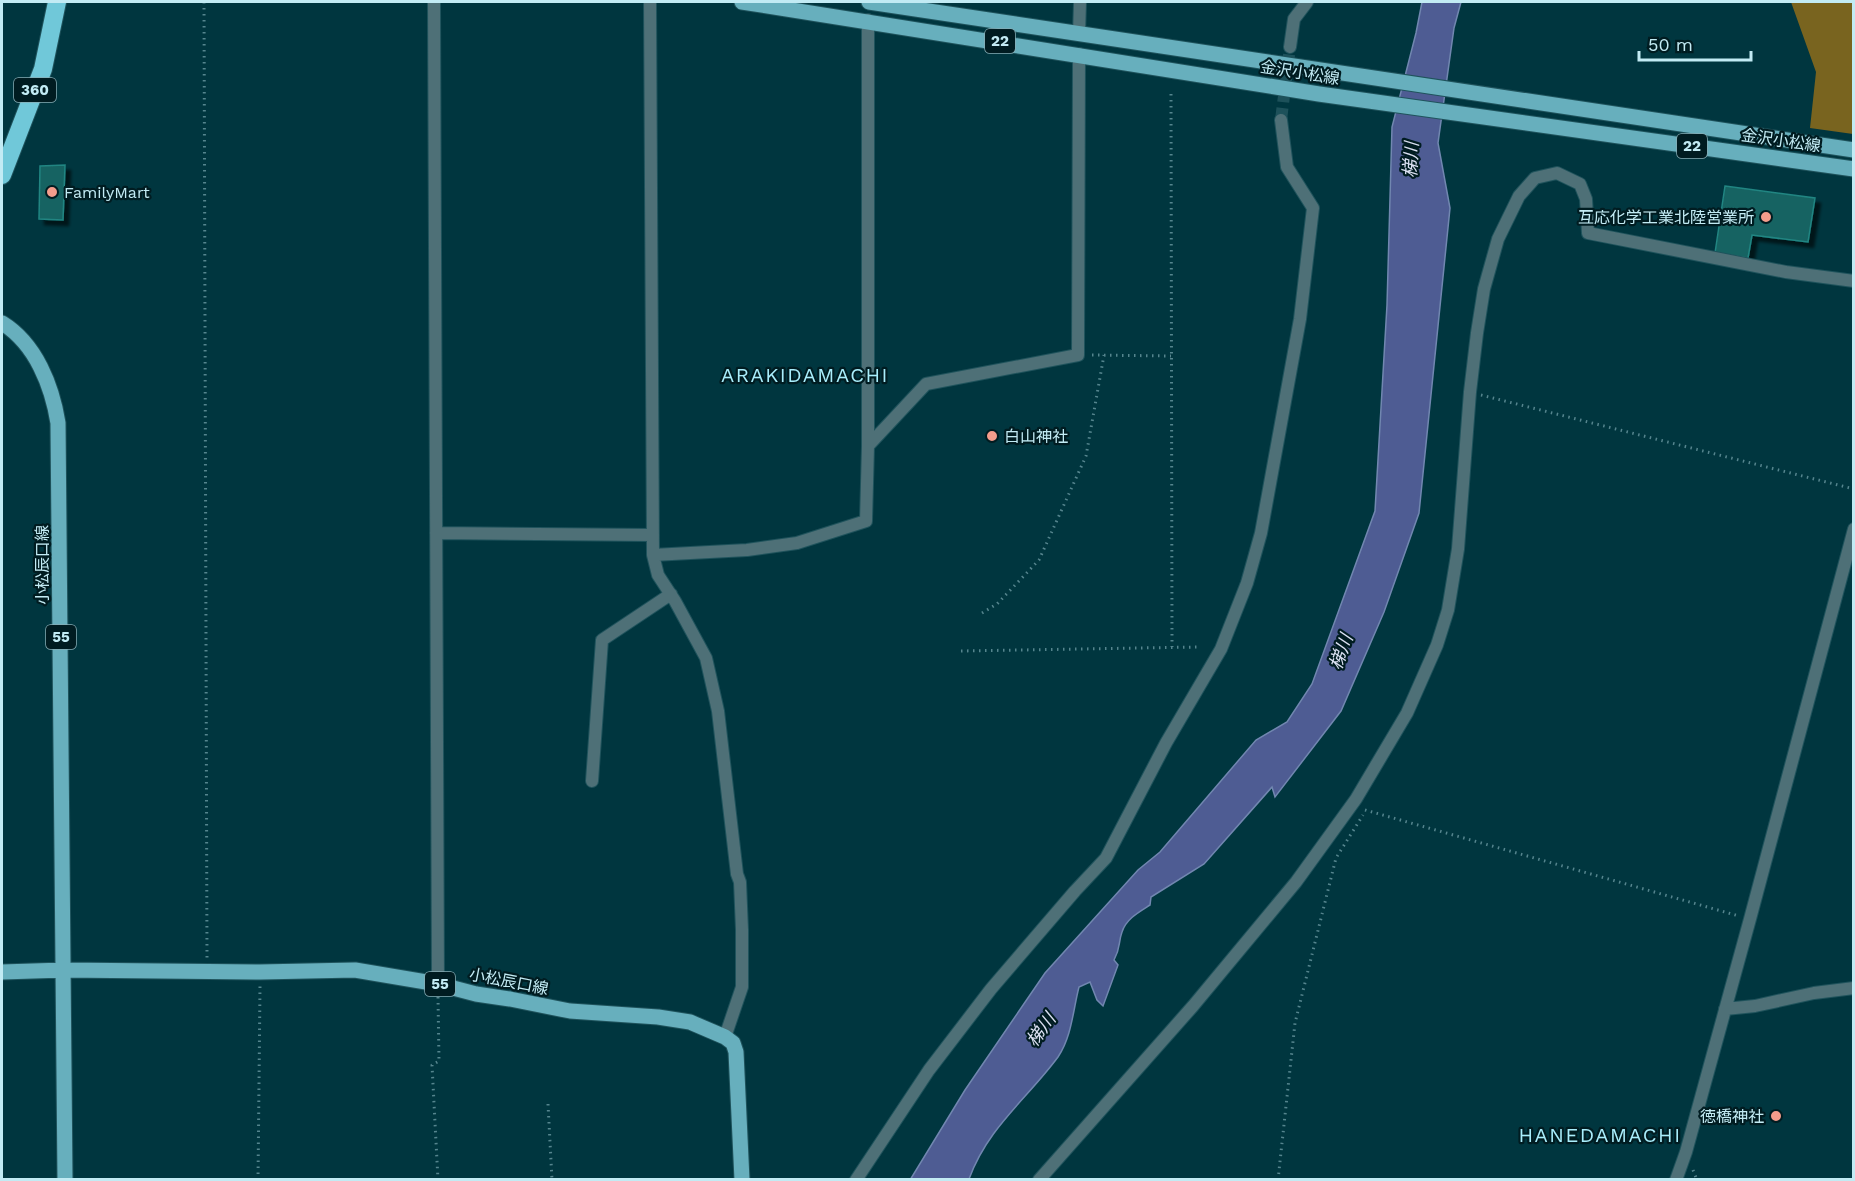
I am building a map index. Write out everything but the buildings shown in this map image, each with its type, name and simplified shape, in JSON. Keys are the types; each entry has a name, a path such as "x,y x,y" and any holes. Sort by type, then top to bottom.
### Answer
{"highway":[{"name":"360","path":"2,175 44,69 57,2"}],"main road":[{"name":"金沢小松線","path":"742,2 868,20 1319,94 1854,169"},
{"name":"金沢小松線","path":"869,2 1854,150"},
{"name":"小松辰口線","path":"2,323 28,348 43,372 54,398 58,423 66,1179"},
{"name":"小松辰口線","path":"2,972 355,970 570,1011 690,1022 725,1037"},
{"path":"725,1037 733,1043 736,1052 742,1179"}],"street":[{"path":"434,2 438,984"},
{"path":"650,2 653,555 658,575 706,658 718,711 737,874 740,882 742,987 725,1037"},
{"path":"1079,34 1080,2"},
{"path":"1290,47 1294,19 1307,2"},
{"path":"653,555 747,550 797,543 866,521 868,20"},
{"path":"868,446 926,384 1078,355 1079,54"},
{"path":"856,1179 924,1078 991,989 1106,858 1166,743 1225,638 1247,583 1261,533 1300,319 1313,208 1287,167 1281,120"},
{"path":"1039,1179 1193,1006 1296,882 1356,800 1407,713 1437,645 1448,610 1458,549 1470,392 1484,290 1498,239 1519,196 1535,178 1557,173 1580,184 1586,199 1587,233 1786,272 1854,281"},
{"path":"1676,1179 1686,1152 1750,919 1854,529"},
{"path":"436,533 653,535"},
{"path":"592,781 602,640 671,594"},
{"path":"1725,1009 1755,1006 1814,993 1854,988"}],"path":[{"path":"204,2 207,972"},
{"path":"1172,94 1172,647"},
{"path":"1078,355 1172,356"},
{"path":"982,613 997,604 1039,560 1086,456 1104,355"},
{"path":"1470,392 1854,489"},
{"path":"961,651 1198,646"},
{"path":"1278,1179 1295,1023 1335,858 1365,811 1750,919"},
{"path":"258,1179 260,972"},
{"path":"438,984 439,1061 432,1065 438,1179"},
{"path":"548,1104 552,1179"}],"shaded area":[{"path":"1791,2 1853,2 1853,134 1810,128 1816,72"}],"water":[{"name":"梯川","path":"1422,2 1461,2 1454,28 1438,143 1450,208 1419,513 1384,612 1341,711 1275,797 1272,787 1204,864 1151,897 1150,905 1133,916 1127,923 1114,960 1118,965 1103,1006 1097,1000 1090,982 1079,987 1063,1049 997,1129 977,1161 969,1179 910,1180 965,1090 1045,973 1138,870 1160,852 1256,740 1287,722 1312,684 1375,511 1387,305 1392,127"}],"tunnel":[{"path":"1281,120 1290,47"}],"place":[{"name":"FamilyMart","path":"52,192"},
{"name":"互応化学工業北陸営業所","path":"1766,217"},
{"name":"白山神社","path":"992,436"},
{"name":"徳橋神社","path":"1776,1116"}],"district":[{"name":"ARAKIDAMACHI","path":"805,375"},
{"name":"HANEDAMACHI","path":"1600,1135"}]}
